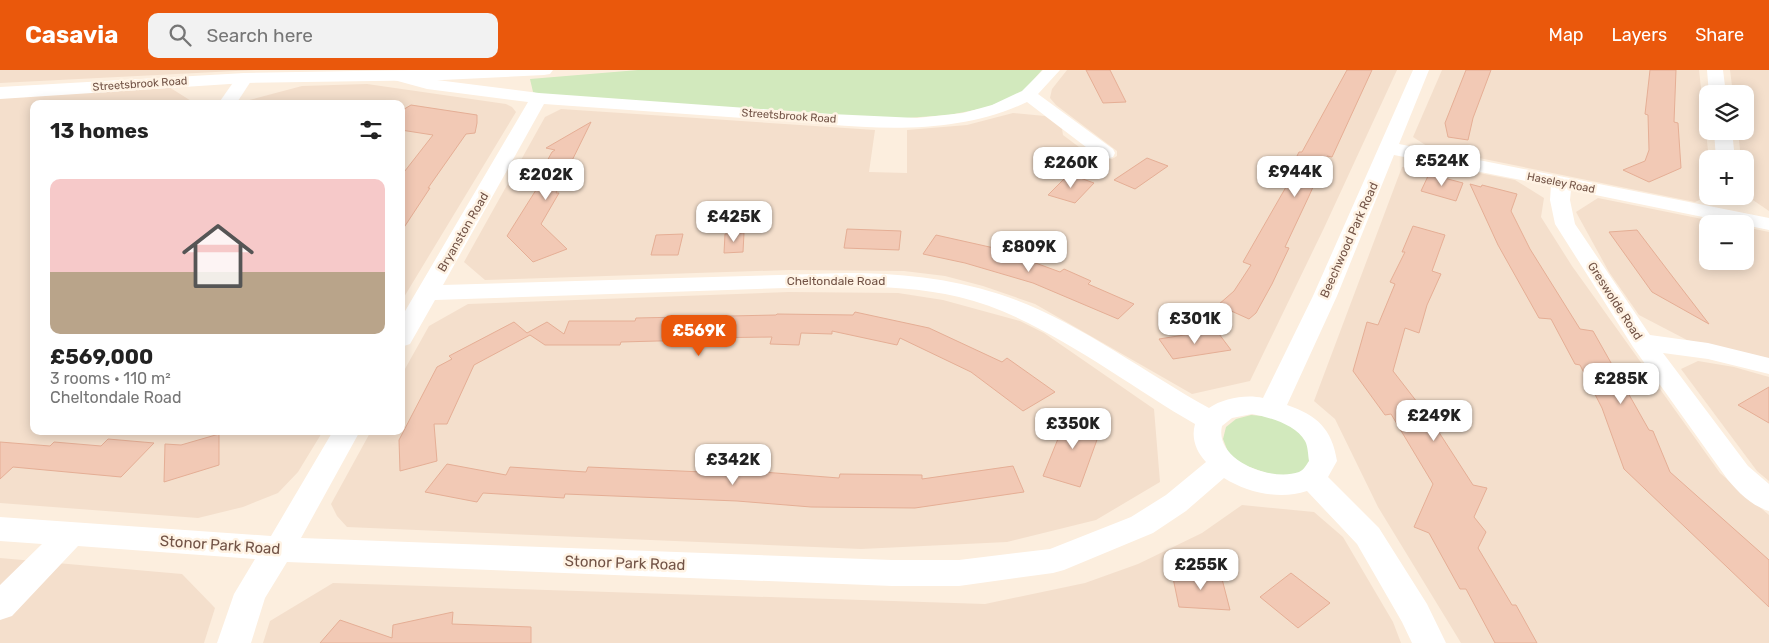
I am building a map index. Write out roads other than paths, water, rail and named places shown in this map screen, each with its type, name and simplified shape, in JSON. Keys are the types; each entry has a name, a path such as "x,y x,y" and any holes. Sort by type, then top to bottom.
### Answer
{"main road":[{"name":"Streetsbrook Road","path":"0,93 245,78 400,76 544,70"}],"street":[{"name":"Streetsbrook Road","path":"400,76 427,84 539,98 831,119 917,123 944,122 984,114 1028,95 1052,70"},
{"name":"Beechwood Park Road","path":"1272,408 1325,296 1390,148 1421,70"},
{"path":"1715,70 1717,85"},
{"path":"511,94 517,72"},
{"path":"229,100 245,78"},
{"path":"1028,95 1106,153"},
{"name":"Bryanston Road","path":"405,332 539,98"},
{"name":"Haseley Road","path":"1390,148 1719,215"},
{"name":"Greswolde Road","path":"1561,183 1560,200 1565,224 1642,342 1738,473 1748,484 1769,500"},
{"name":"Haseley Road","path":"1754,221 1769,224"},
{"name":"Cheltondale Road","path":"428,293 662,284 868,279 931,284 991,298 1030,314 1210,421"},
{"path":"1642,342 1708,351 1769,366"},
{"path":"1252,405 1272,408 1299,420 1318,440 1323,461 1312,478 1300,483 1268,485 1244,477 1222,464 1209,446 1206,437 1210,421 1219,412 1234,406 1252,405"},
{"path":"234,643 250,594 279,549 345,435"},
{"name":"Stonor Park Road","path":"0,529 279,549 892,573 959,572 1053,561 1142,525 1176,503 1222,464"},
{"path":"1312,478 1368,536 1415,614 1429,643"},
{"path":"0,606 72,534"}]}
